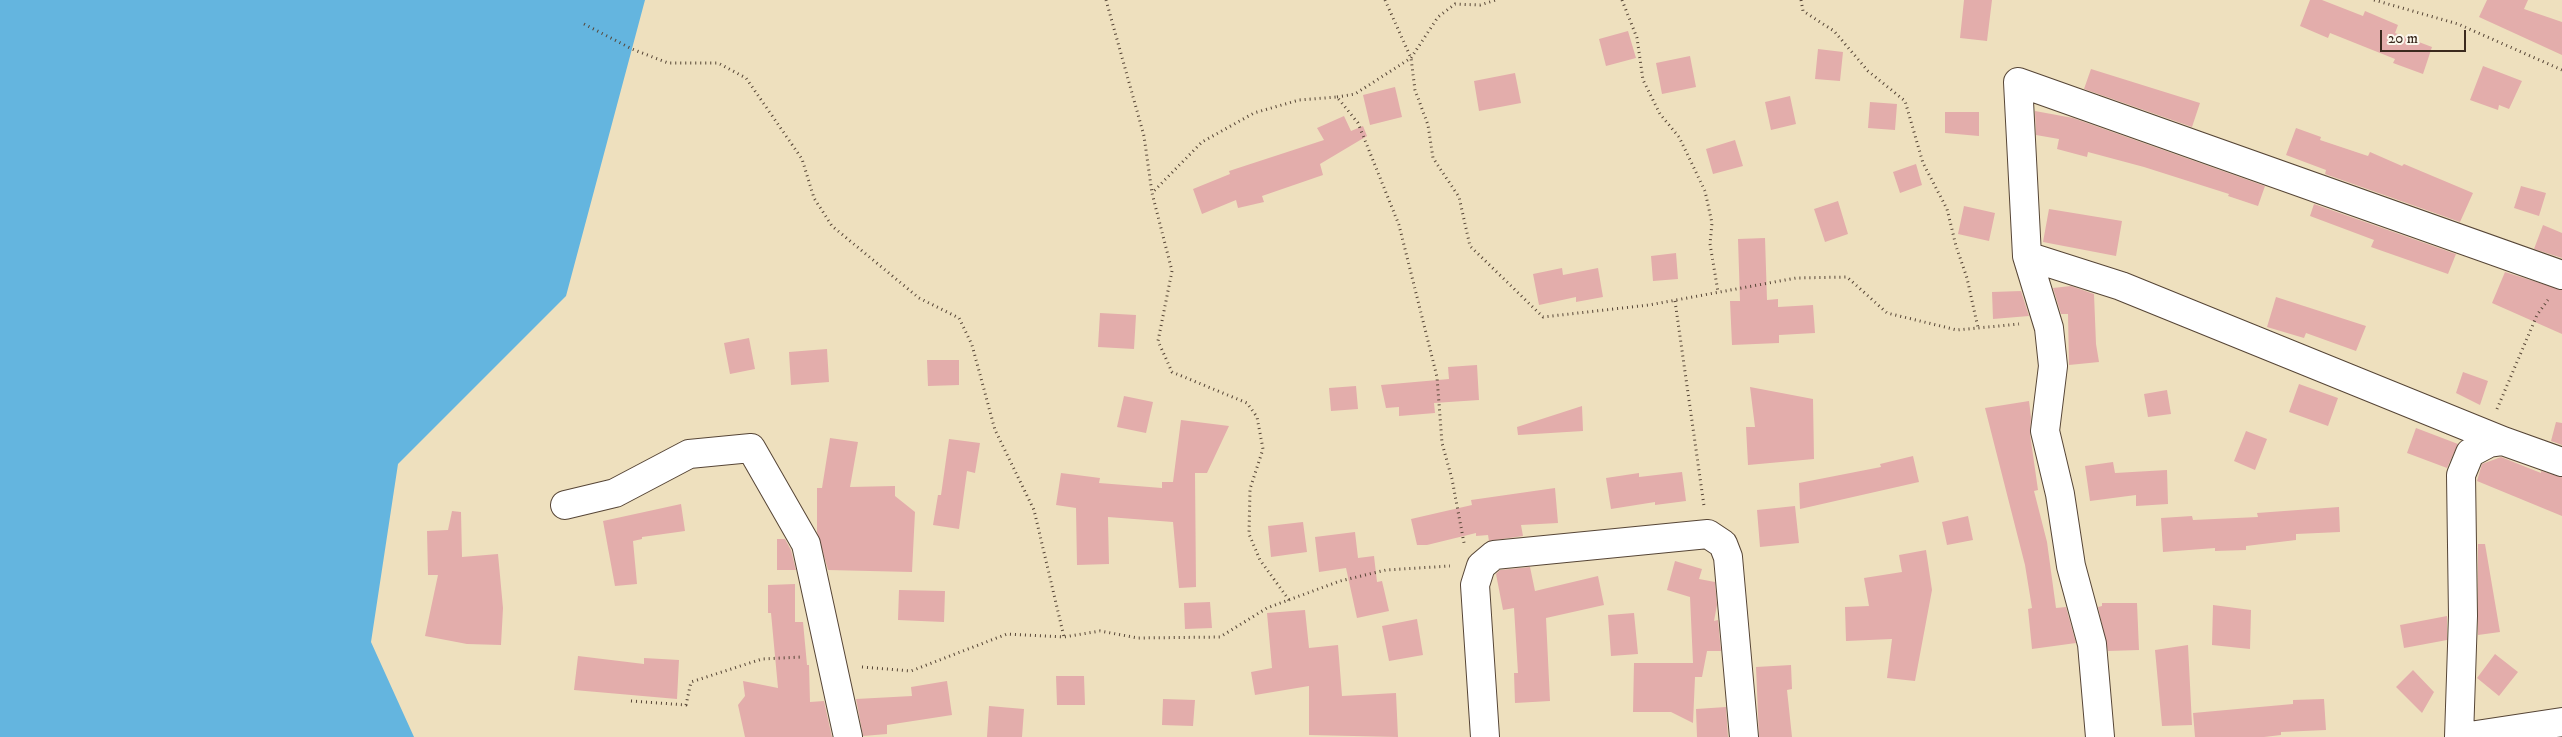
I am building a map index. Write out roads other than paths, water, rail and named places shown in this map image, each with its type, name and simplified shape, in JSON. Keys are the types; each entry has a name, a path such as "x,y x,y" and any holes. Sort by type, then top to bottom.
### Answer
{"street":[{"path":"2100,737 2092,644 2071,566 2060,494 2045,431 2053,366 2049,328 2027,256 2018,82 2557,284"},
{"path":"2027,256 2121,286 2497,439 2562,462"},
{"path":"2459,737 2463,616 2461,475 2470,453 2497,439"},
{"path":"565,505 615,493 689,454 751,448 806,544 848,737"},
{"path":"1485,737 1474,566 1494,555 1708,534 1723,544 1728,557 1744,737"},
{"path":"2463,737 2562,722"}],"water":[{"path":"0,0 645,0 566,296 398,464 371,642 414,737 0,737"}]}
